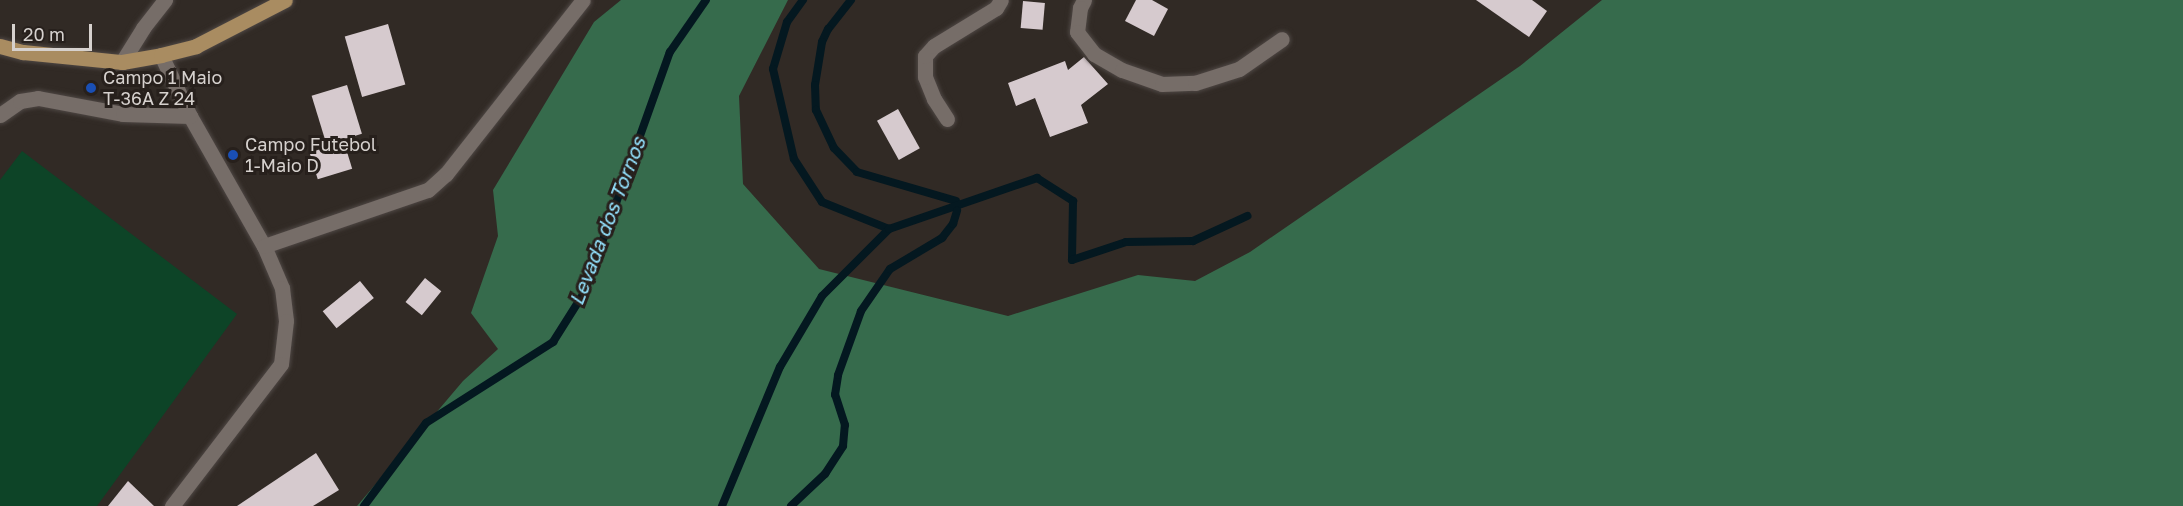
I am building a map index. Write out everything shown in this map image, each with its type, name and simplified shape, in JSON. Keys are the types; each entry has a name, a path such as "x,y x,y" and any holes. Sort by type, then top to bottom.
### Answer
{"main road":[{"path":"0,46 23,52 122,62 161,56 196,46 285,0"}],"street":[{"path":"122,62 142,28 165,0"},
{"path":"264,246 428,190 446,174 583,0"},
{"path":"947,119 934,99 925,77 925,56 934,45 996,8 1001,0"},
{"path":"1084,0 1077,32 1094,54 1122,70 1162,84 1195,83 1239,69 1282,39"},
{"path":"161,56 190,116 264,246 282,288 286,321 281,364 172,506"},
{"path":"0,115 20,101 38,98 123,114 190,116"}],"green space":[{"path":"621,0 788,0 739,96 743,184 819,269 1008,316 1138,275 1195,281 1250,252 1520,66 1602,0 2183,0 2183,506 357,506 463,381 498,349 471,313 498,236 493,190 594,22"},
{"path":"22,151 237,314 97,506 0,506 0,180"}],"building":[{"path":"1136,0 1152,0 1168,9 1154,36 1125,21"},
{"path":"1476,0 1532,0 1547,11 1529,37"},
{"path":"1023,1 1045,3 1043,30 1021,28"},
{"path":"388,24 405,85 362,97 345,36"},
{"path":"1084,57 1108,84 1081,105 1088,123 1050,137 1035,98 1016,106 1008,83 1065,61 1068,70"},
{"path":"347,85 362,134 327,145 312,96"},
{"path":"898,109 920,148 899,160 877,121"},
{"path":"344,142 352,169 318,179 310,153"},
{"path":"425,278 441,291 422,315 405,302"},
{"path":"360,281 374,298 337,328 323,311"},
{"path":"316,453 339,490 313,506 237,506"},
{"path":"128,481 154,506 108,506"}],"waterway":[{"name":"Levada dos Tornos","path":"364,506 426,423 553,342 584,293 670,52 706,0"},
{"path":"803,0 787,22 773,69 794,159 822,202 889,229"},
{"name":"Levada dos Tornos","path":"851,0 828,29 822,42 815,85 816,110 834,148 857,172 956,201"},
{"path":"722,506 780,367 822,296 889,229 1037,178 1073,201 1072,260 1126,242 1193,241 1247,216"},
{"name":"Levada dos Tornos","path":"791,506 825,474 843,446 845,425 835,395 838,375 861,311 890,269 942,238 953,224 957,211"}],"place":[{"name":"Campo 1 Maio T-36A Z 24","path":"91,88"},
{"name":"Campo Futebol 1-Maio D","path":"233,155"}]}
